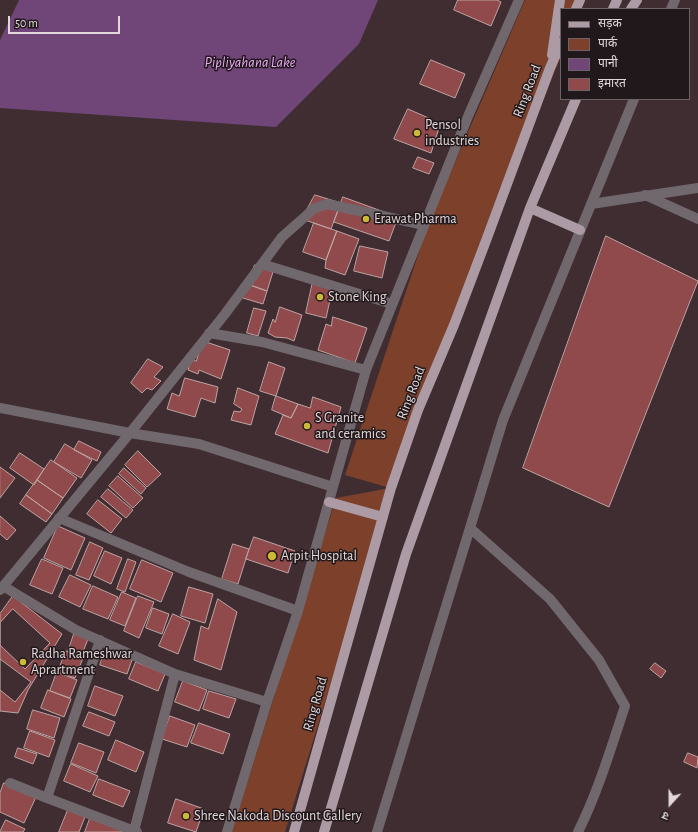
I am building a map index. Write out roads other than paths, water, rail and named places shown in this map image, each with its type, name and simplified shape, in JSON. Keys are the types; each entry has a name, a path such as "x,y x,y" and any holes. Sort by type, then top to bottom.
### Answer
{"main road":[{"path":"550,68 560,0"},
{"name":"Ring Road","path":"294,832 391,488 418,410 454,325 550,68 560,45"},
{"path":"324,832 406,554 530,208 576,100"},
{"path":"530,208 580,230"},
{"path":"329,502 383,517"}],"street":[{"path":"227,832 267,702 298,611 366,370 469,114 519,0"},
{"path":"377,832 503,420 634,100"},
{"path":"591,204 698,188"},
{"path":"645,195 698,219"},
{"path":"267,702 176,674 76,630 2,588 130,433 282,237 313,209 327,204 424,225"},
{"path":"262,264 392,304"},
{"path":"209,333 262,342 366,370"},
{"path":"0,408 130,433 199,444 333,487"},
{"path":"59,518 190,572 298,611"},
{"path":"470,528 550,598 599,660 625,706 609,756 585,819 578,832"},
{"path":"46,798 100,640"},
{"path":"10,783 135,832 176,674"}],"water":[{"name":"Pipliyahana Lake","path":"19,0 378,0 359,44 276,127 0,108 0,40"}],"place":[{"name":"Pensol industries","path":"417,133"},
{"name":"Erawat Pharma","path":"366,219"},
{"name":"Stone King","path":"320,297"},
{"name":"S Granite and ceramics","path":"307,426"},
{"name":"Arpit Hospital","path":"272,556"},
{"name":"Radha Rameshwar Aprartment","path":"23,662"},
{"name":"Shree Nakoda Discount Gallery","path":"186,816"}]}
